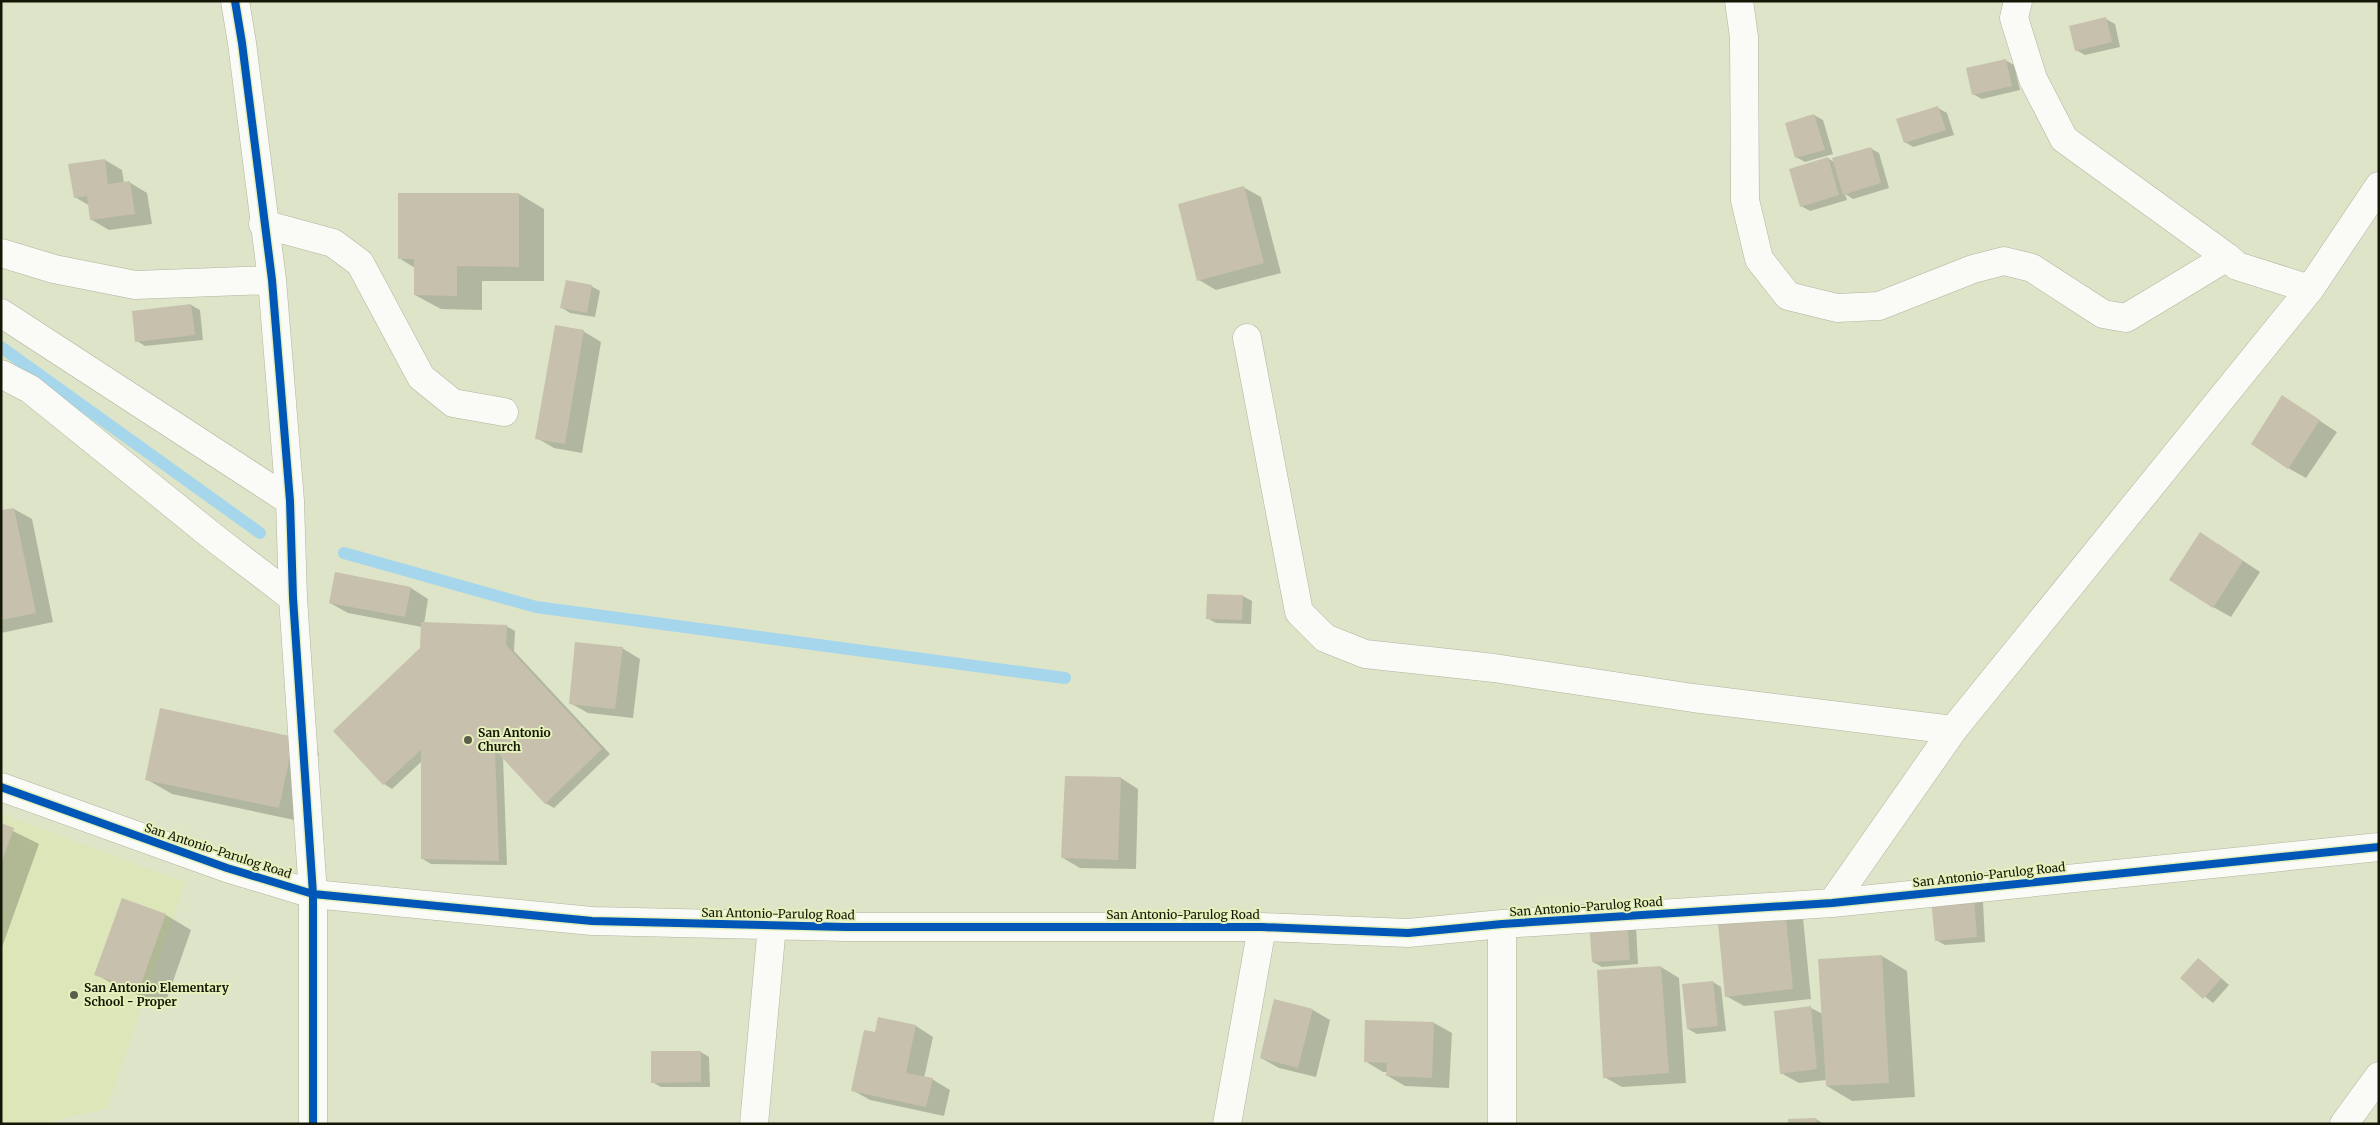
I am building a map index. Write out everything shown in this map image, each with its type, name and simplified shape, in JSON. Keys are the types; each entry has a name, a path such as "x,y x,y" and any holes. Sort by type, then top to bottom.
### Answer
{"street":[{"path":"234,1 242,43 263,224 272,280 290,501 293,598 313,894 314,1124"},
{"path":"1739,1 1744,37 1745,200 1759,259 1788,296 1837,308 1879,306 1973,269 2004,261 2032,268 2103,314 2126,318 2227,257"},
{"path":"2018,1 2014,18 2033,79 2064,139 2237,266 2310,289"},
{"path":"1832,902 1953,730 2310,289 2379,186"},
{"path":"263,224 333,243 360,263 421,377 452,403 504,412"},
{"path":"1,253 54,269 135,285 272,280"},
{"path":"1,313 290,501"},
{"path":"1247,338 1300,612 1325,638 1365,654 1494,668 1693,698 1953,730"},
{"path":"1,374 30,388 217,540 293,598"},
{"name":"San Antonio-Parulog Road","path":"1,788 227,868 313,894 592,921 772,925 1262,927 1408,933 1502,924 1832,902 2379,847"},
{"path":"1502,924 1502,1124"},
{"path":"754,1124 772,925"},
{"path":"1227,1124 1262,927"},
{"path":"2344,1124 2379,1076"}],"shaded area":[{"name":"San Antonio Elementary School - Proper","path":"1,813 185,882 107,1108 40,1124 1,1124"}],"building":[{"path":"2106,17 2112,42 2075,51 2069,26"},
{"path":"2006,59 2012,86 1972,95 1966,68"},
{"path":"1938,106 1946,130 1904,143 1896,119"},
{"path":"1814,114 1825,150 1795,158 1785,123"},
{"path":"1871,147 1881,183 1843,195 1832,158"},
{"path":"1828,157 1839,195 1800,207 1789,169"},
{"path":"105,159 108,184 130,181 135,214 90,220 87,196 74,198 68,164"},
{"path":"1244,186 1264,263 1197,281 1178,204"},
{"path":"398,193 519,193 519,267 457,266 457,296 414,295 414,259 398,259"},
{"path":"566,280 592,285 587,313 560,308"},
{"path":"191,304 195,335 135,342 132,311"},
{"path":"555,325 584,330 565,444 535,439"},
{"path":"2282,395 2320,420 2288,469 2251,444"},
{"path":"14,508 36,613 1,620 1,510"},
{"path":"2200,532 2243,561 2213,608 2169,580"},
{"path":"335,572 411,587 405,617 329,603"},
{"path":"1207,594 1243,595 1242,620 1206,619"},
{"name":"San Antonio Church","path":"421,622 507,625 506,645 602,749 545,804 495,750 499,861 421,859 421,750 383,785 333,731 420,648"},
{"path":"575,642 623,647 615,709 569,704"},
{"path":"160,708 294,737 279,808 145,780"},
{"path":"1065,776 1121,777 1118,860 1061,858"},
{"path":"1,823 14,828 2,862 1,862"},
{"path":"1974,896 1977,937 1935,941 1931,899"},
{"path":"122,898 166,914 139,990 94,975"},
{"path":"1785,906 1793,989 1725,997 1717,913"},
{"path":"1627,919 1630,960 1592,962 1589,922"},
{"path":"1882,955 1889,1083 1826,1086 1818,959"},
{"path":"2198,958 2221,979 2203,999 2180,978"},
{"path":"1661,966 1669,1073 1603,1078 1597,970"},
{"path":"1713,981 1718,1026 1687,1029 1682,984"},
{"path":"1274,999 1313,1009 1298,1068 1260,1058"},
{"path":"1811,1006 1817,1069 1780,1074 1774,1011"},
{"path":"878,1017 916,1025 906,1073 933,1078 926,1107 851,1091 864,1030 875,1032"},
{"path":"1365,1020 1434,1022 1432,1078 1386,1076 1387,1063 1364,1062"},
{"path":"651,1051 701,1051 701,1082 651,1083"},
{"path":"1816,1118 1817,1124 1788,1124 1788,1119"}],"waterway":[{"path":"1,347 260,533"},
{"path":"344,553 536,607 1065,678"}],"cycle path":[{"path":"235,1 272,280 290,501 293,598 313,894 313,1124"},
{"path":"1,787 227,868 313,894 592,921 846,927 1262,927 1408,933 1502,924 1832,903 2379,847"}],"place":[{"name":"San Antonio Church","path":"468,740"},
{"name":"San Antonio Elementary School - Proper","path":"74,995"}]}
